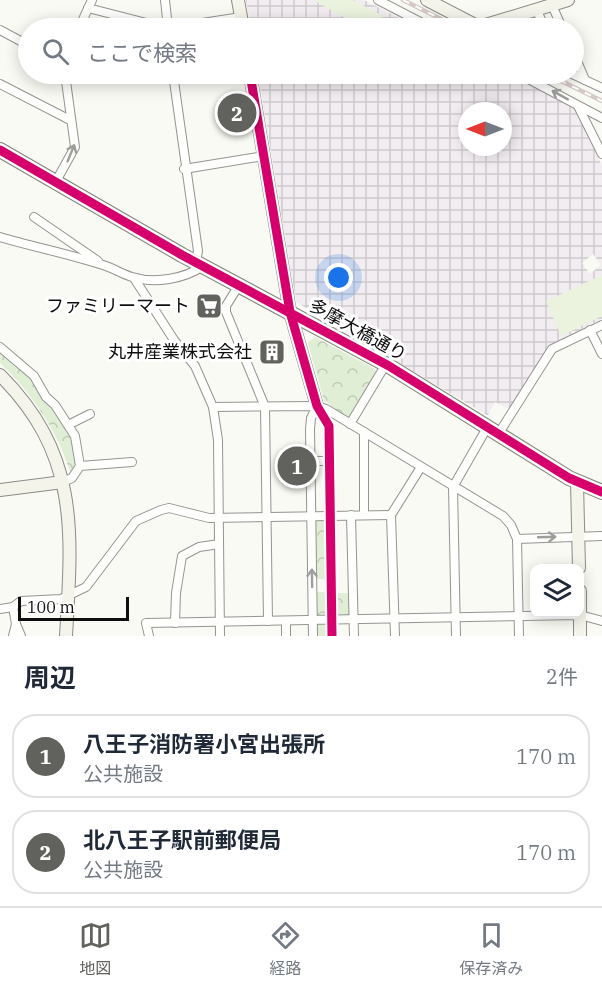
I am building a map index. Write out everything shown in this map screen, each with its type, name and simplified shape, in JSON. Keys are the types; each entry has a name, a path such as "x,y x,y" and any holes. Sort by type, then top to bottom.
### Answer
{"main road":[{"name":"多摩大橋通り","path":"0,150 200,264 386,364 577,482 602,492"}],"street":[{"path":"165,0 167,18"},
{"path":"238,0 241,18"},
{"path":"378,0 413,18"},
{"path":"427,0 462,18"},
{"path":"508,18 543,5 568,0"},
{"path":"84,18 90,4 136,18"},
{"path":"543,5 554,18"},
{"path":"0,30 18,40"},
{"path":"585,80 602,88"},
{"path":"0,84 70,120"},
{"path":"55,183 75,147 66,84"},
{"path":"34,218 103,264 134,278 164,280 193,273 200,264 184,169 174,84"},
{"path":"252,84 290,312 317,406 329,426 332,636"},
{"path":"538,84 602,118"},
{"path":"578,105 602,154"},
{"path":"184,169 264,156"},
{"path":"0,237 103,264"},
{"path":"134,278 174,340 187,353 213,407 218,440 220,636"},
{"path":"239,285 226,306 226,312 265,406 268,621"},
{"path":"456,636 453,487 552,349 602,325"},
{"path":"590,330 602,354"},
{"path":"0,347 34,376 46,397 55,405 69,425 75,436 80,466 72,478 63,482 0,490"},
{"path":"350,424 386,364"},
{"path":"0,375 34,417 53,453 63,482 70,522 66,636"},
{"path":"313,636 310,461 311,418 317,406"},
{"path":"213,407 317,406 503,516 511,525 517,538 519,636"},
{"path":"69,425 90,414"},
{"path":"364,432 364,515"},
{"path":"310,461 330,461"},
{"path":"80,466 132,462"},
{"path":"395,636 391,514 421,467"},
{"path":"577,482 579,564"},
{"path":"0,609 13,607 21,601 61,599 86,587 136,521 152,512 169,508 201,517 391,514"},
{"path":"351,515 354,636"},
{"path":"517,538 602,536"},
{"path":"175,623 182,556 200,547 219,544"},
{"path":"13,607 21,636"},
{"path":"149,636 147,623 530,616"},
{"path":"584,616 602,621"},
{"path":"580,618 580,636"},
{"path":"286,621 286,636"},
{"path":"13,636 16,624"}],"shaded area":[{"path":"246,0 364,0 399,18 249,18"},
{"path":"260,84 527,84 576,108 602,166 602,319 551,344 502,420 509,409 495,402 488,415 497,421 296,302","holes":["593,254 601,265 590,274 582,263"]}],"green space":[{"path":"313,0 353,0 383,16 382,18 345,18"},
{"path":"602,275 602,316 561,336 546,301"},
{"path":"315,337 375,369 377,374 351,417 347,418 330,408 331,405 324,401 308,343"},
{"path":"0,347 37,383 72,437 80,453 72,478 60,446 44,416 0,363"},
{"path":"318,518 324,518 328,521 330,636 316,636 315,521","holes":["317,579 328,579 328,592 317,592"]},
{"path":"334,593 350,593 349,615 339,615 334,611"}],"railway":[{"path":"403,0 439,18"},
{"path":"567,84 602,101"}],"cycle path":[{"path":"252,84 290,312 317,406 329,426 332,636"},
{"path":"0,150 182,255 389,366 569,478 602,492"}],"place":[{"name":"北八王子駅前郵便局","path":"237,113"},
{"name":"ファミリーマート","path":"209,306"},
{"name":"丸井産業株式会社","path":"272,352"},
{"name":"八王子消防署小宮出張所","path":"297,466"}]}
